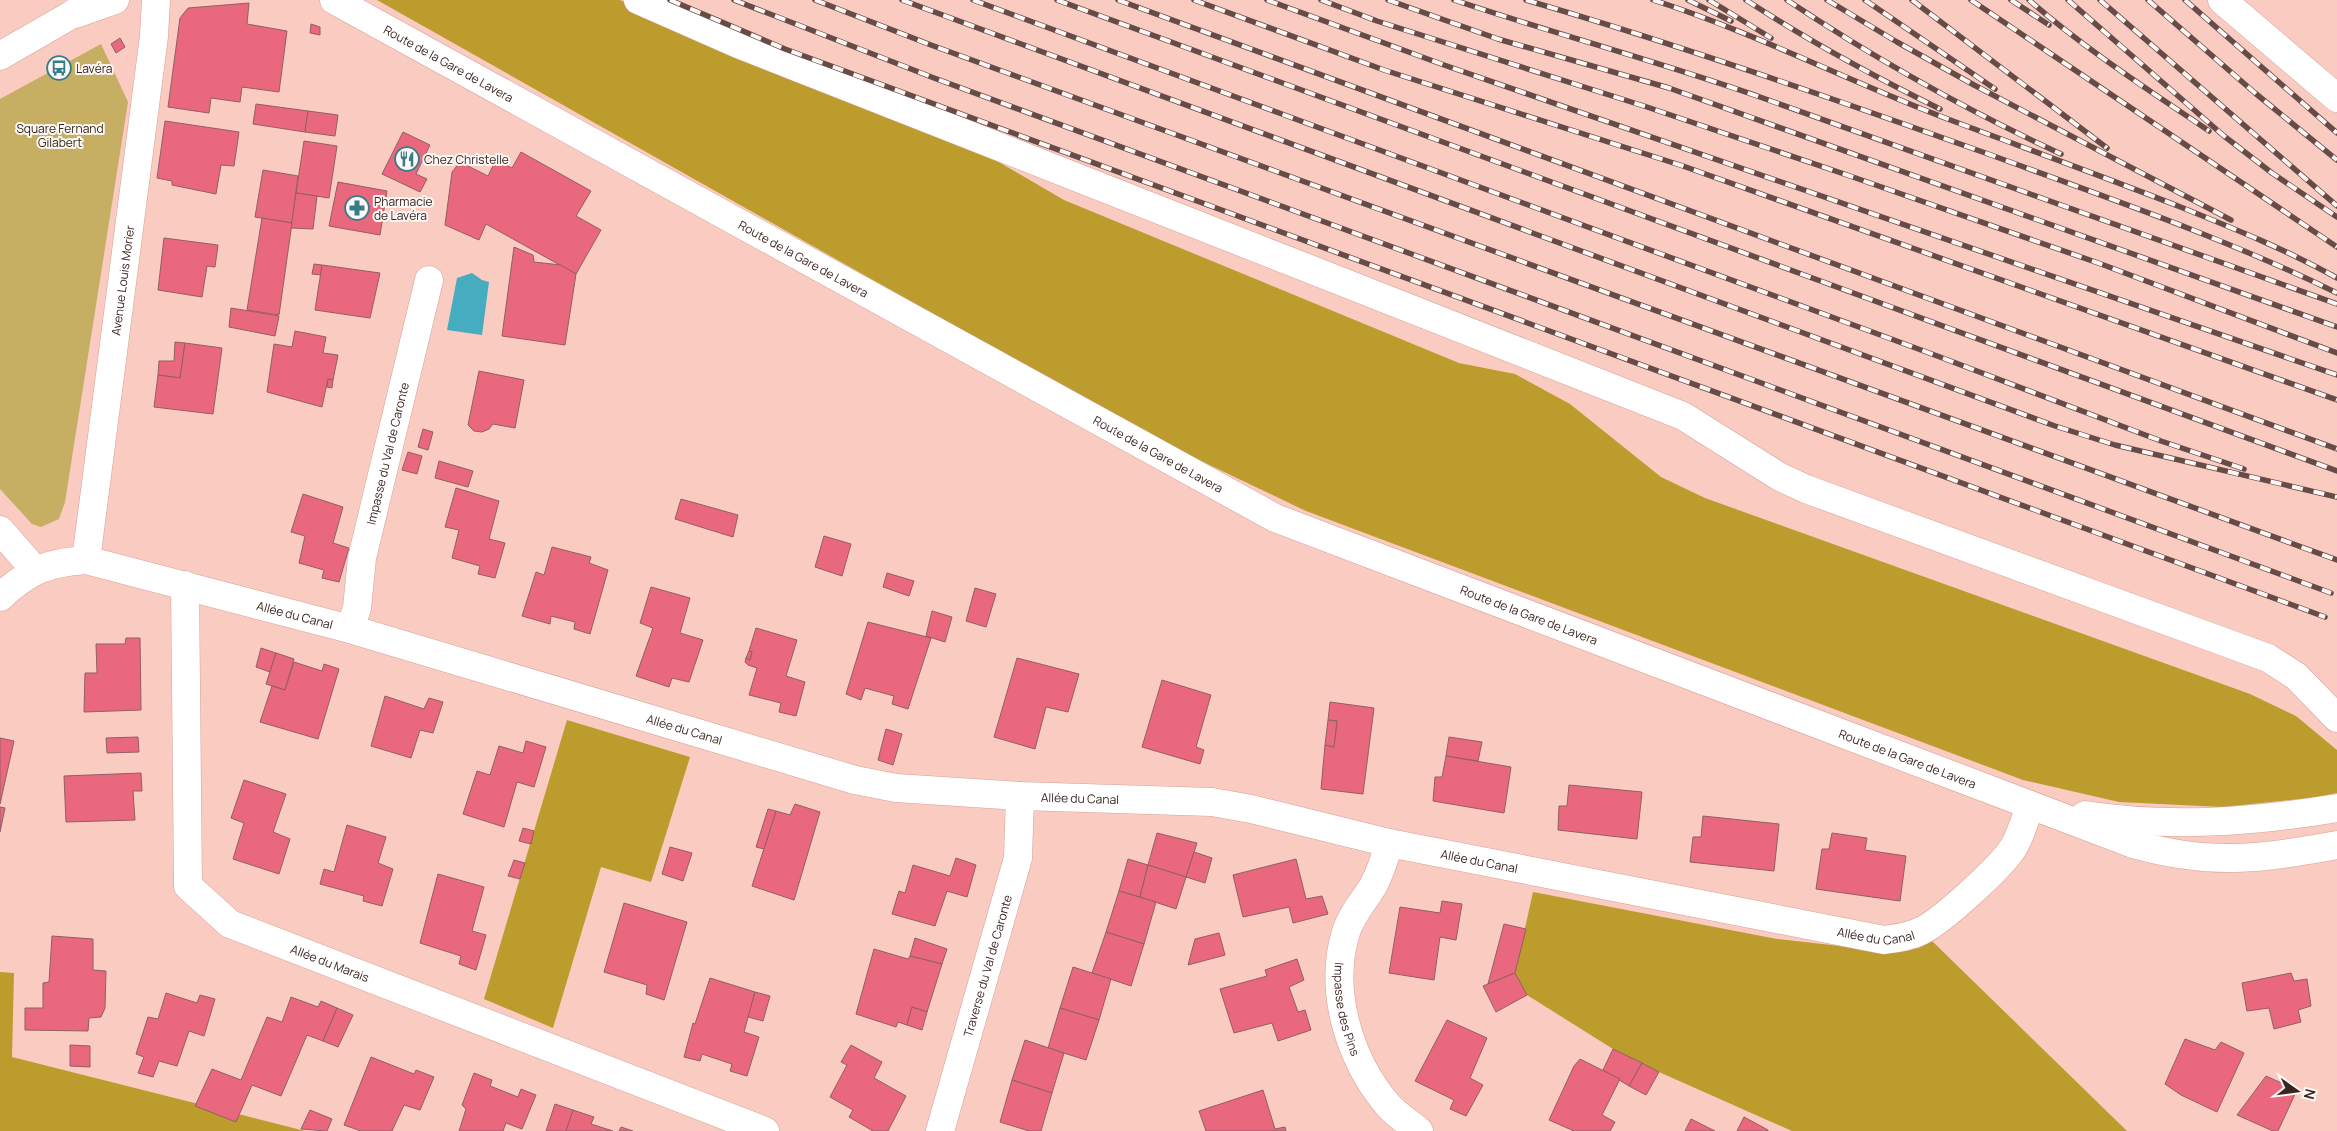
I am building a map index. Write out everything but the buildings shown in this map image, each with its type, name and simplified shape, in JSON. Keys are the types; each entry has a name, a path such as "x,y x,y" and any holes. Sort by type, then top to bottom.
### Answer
{"street":[{"path":"0,56 81,8 115,0"},
{"name":"Avenue Louis Morier","path":"86,560 154,36 156,0"},
{"name":"Route de la Gare de Lavera","path":"334,0 1275,518 2133,844 2164,853 2234,860 2270,857 2337,845"},
{"path":"638,0 738,44 1683,416 1780,477 1806,489 2268,658 2296,676 2337,718"},
{"path":"2222,0 2337,98"},
{"name":"Impasse du Val de Caronte","path":"350,629 357,608 362,558 429,280"},
{"path":"0,530 35,570"},
{"path":"0,596 35,570 52,564 86,560"},
{"name":"Allée du Canal","path":"86,560 350,629 855,780 896,788 1020,796 1212,802 1251,809 1389,843 1884,940 1904,937 1923,930 1967,895 2012,850 2019,837 2030,805"},
{"name":"Allée du Marais","path":"184,585 188,886 230,924 764,1131"},
{"name":"Traverse du Val de Caronte","path":"940,1131 1018,858 1020,796"},
{"name":"Route de la Gare de Lavera","path":"2030,805 2121,820 2185,824 2244,821 2337,808"},
{"name":"Impasse des Pins","path":"1389,843 1373,884 1358,907 1346,931 1340,962 1340,992 1352,1043 1367,1076 1388,1105 1418,1131"}],"green space":[{"name":"Square Fernand Gilabert","path":"101,44 128,102 65,502 59,519 41,527 32,524 0,489 0,99"}],"shaded area":[{"path":"377,0 620,0 674,26 990,157 1064,200 1459,363 1515,374 1570,404 1661,477 1705,498 2250,694 2296,716 2337,750 2337,793 2319,797 2222,807 2119,802 2023,780 1306,511 1153,438"},
{"path":"567,720 690,757 651,882 601,867 553,1028 484,999"},
{"path":"1533,892 1777,939 1893,952 1919,948 1932,941 2127,1131 1792,1131 1659,1072 1613,1049 1527,995 1515,973"},
{"path":"0,972 14,973 12,1057 305,1131 0,1131"}],"water":[{"path":"472,273 482,280 489,282 482,335 447,330 457,278"}],"railway":[{"path":"670,0 785,49 2325,617"},
{"path":"734,0 934,78 2331,593"},
{"path":"815,0 931,45 2337,560"},
{"path":"902,0 2055,426 2115,445 2337,497"},
{"path":"973,0 1940,357 2161,441 2244,469"},
{"path":"1057,0 2337,471"},
{"path":"1118,0 2337,449"},
{"path":"1194,0 1384,70 1683,166 2337,400"},
{"path":"1267,0 1444,65 2337,375"},
{"path":"1321,0 1377,21 1647,107 1850,176 2101,264 2337,353"},
{"path":"1388,0 1498,39 1669,88 2337,327"},
{"path":"1454,0 1760,97 2337,304"},
{"path":"1526,0 1702,55 1991,155 2122,203 2252,254 2337,293"},
{"path":"1653,0 1729,27 1953,121 2202,216 2280,249 2337,278"},
{"path":"1688,0 1731,21"},
{"path":"1709,0 1771,38"},
{"path":"1746,0 1793,30 1890,84 1940,109"},
{"path":"1787,0 1921,82 1990,120 2061,154"},
{"path":"1827,0 1974,85 2231,220"},
{"path":"1865,0 1995,89"},
{"path":"1912,0 2107,148"},
{"path":"1971,0 2337,247"},
{"path":"2011,0 2049,25"},
{"path":"2029,0 2094,52 2209,131"},
{"path":"2068,0 2224,136 2272,173 2337,217"},
{"path":"2100,0 2337,206"},
{"path":"2148,0 2255,93 2337,160"},
{"path":"2185,0 2337,133"}],"place":[{"name":"Lavéra","path":"59,68"},
{"name":"Chez Christelle","path":"407,159"},
{"name":"Pharmacie de Lavéra","path":"357,208"}]}
